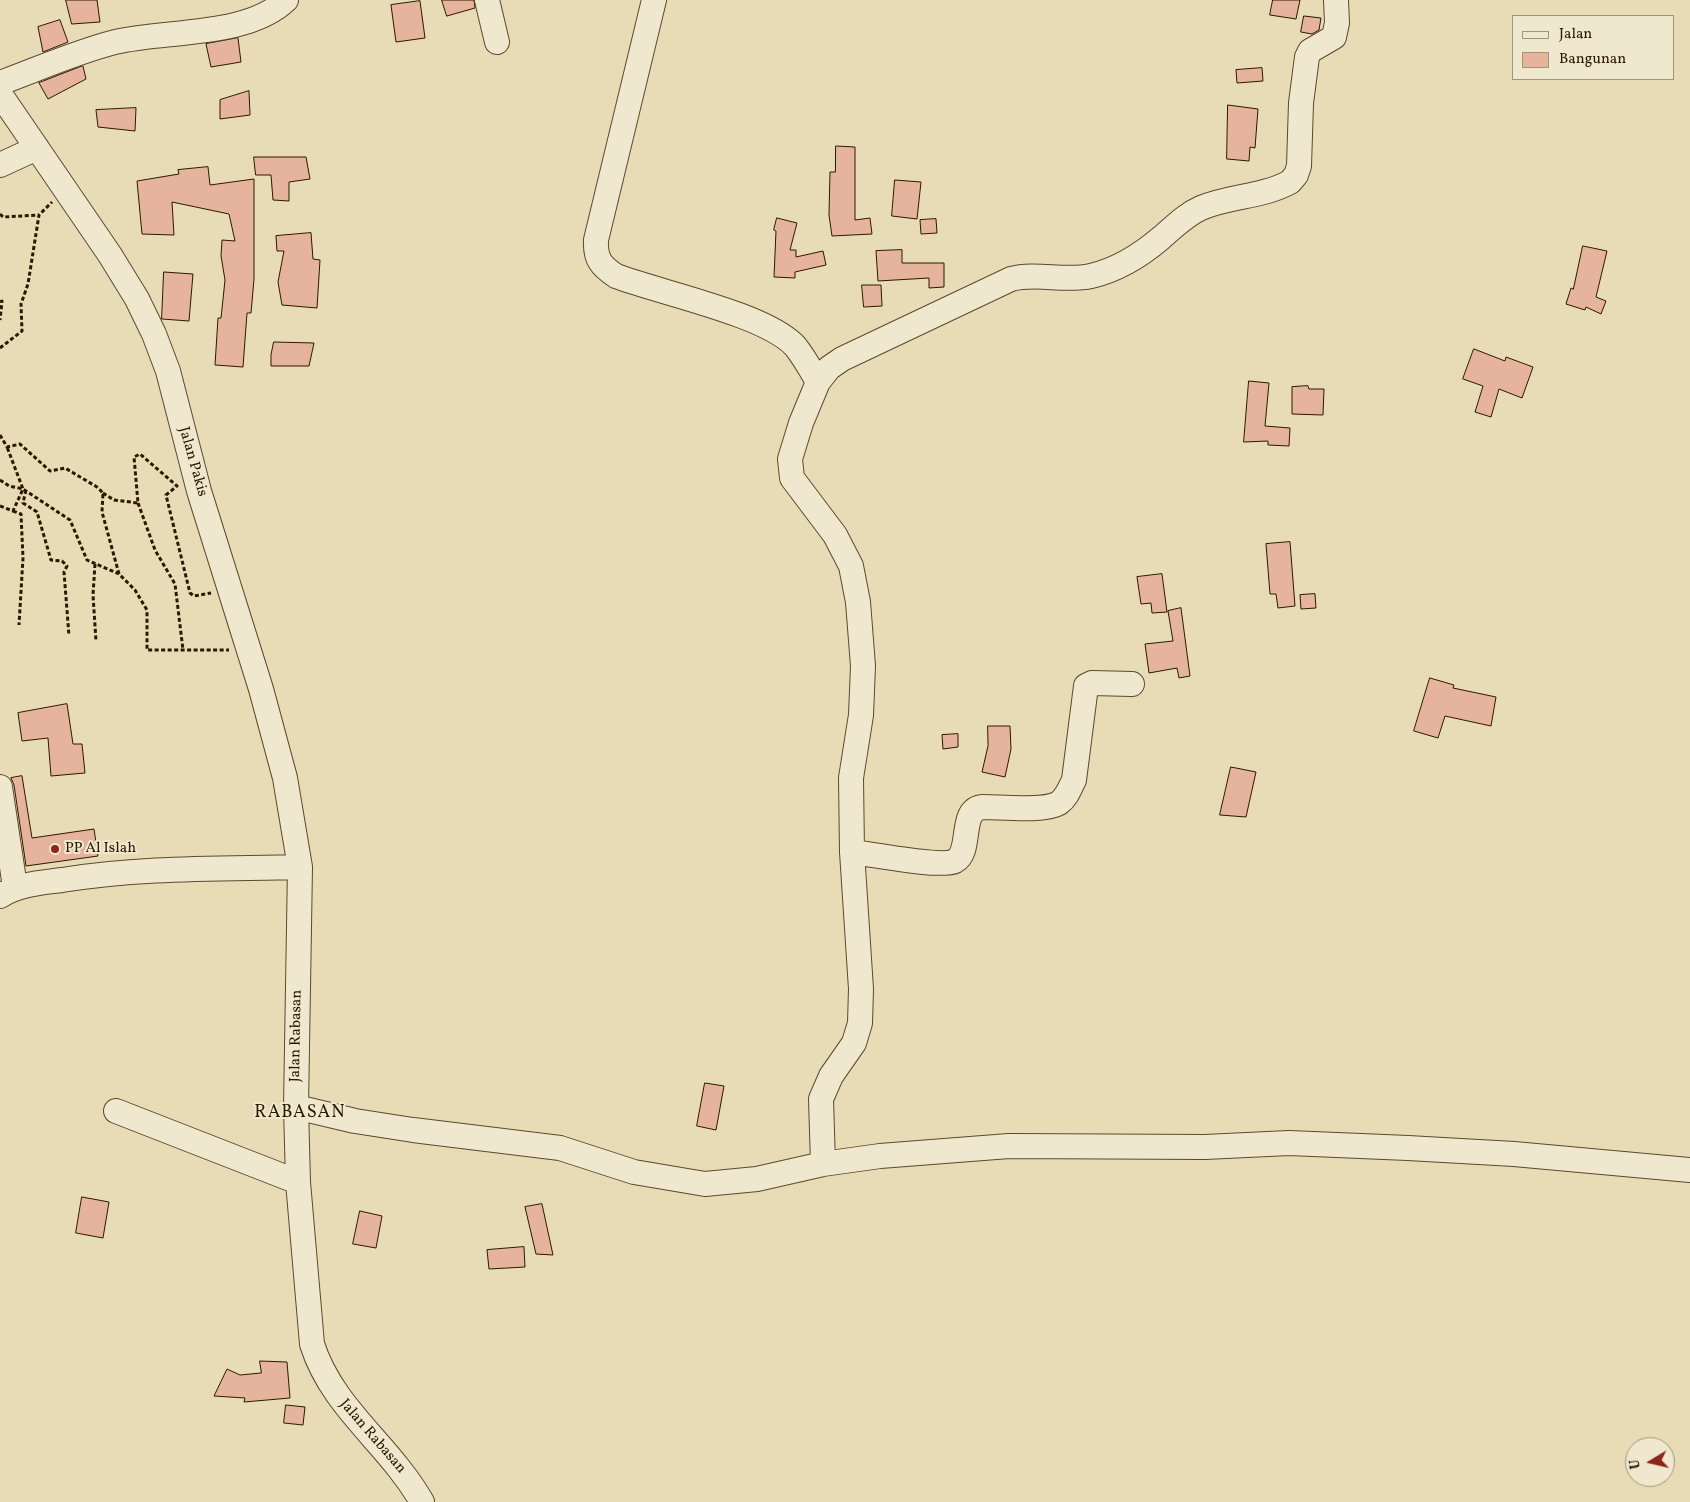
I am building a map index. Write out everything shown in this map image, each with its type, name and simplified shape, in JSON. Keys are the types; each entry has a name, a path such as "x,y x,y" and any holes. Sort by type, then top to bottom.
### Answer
{"street":[{"path":"0,83 114,42 242,23 275,11 286,0"},
{"path":"487,0 497,42"},
{"path":"654,0 596,240 597,258 604,268 616,276 735,314 782,336 794,346 818,382"},
{"path":"823,1164 822,1099 831,1076 854,1043 860,1023 861,989 852,852 851,778 861,715 863,666 858,602 851,566 835,534 799,490 790,469 791,454 801,422 818,382 829,368 842,359 1011,278 1028,276 1068,279 1103,272 1125,263 1144,251 1178,223 1203,208 1290,182 1296,175 1299,166 1301,103 1307,57 1310,51 1334,37 1337,23 1336,0"},
{"name":"Jalan Pakis","path":"0,94 133,292 154,334 168,371 199,490 250,650 285,778 300,868"},
{"path":"0,165 37,148"},
{"path":"852,852 931,863 952,862 960,856 970,818 976,809 983,807 1045,807 1060,802 1070,791 1074,780 1086,686 1092,683 1132,684"},
{"path":"0,787 8,892 83,876 163,869 300,868"},
{"name":"Jalan Rabasan","path":"300,868 296,1107 298,1182 308,1318 312,1344 318,1364 338,1398 380,1444 412,1484 422,1502"},
{"path":"296,1107 355,1121 560,1148 634,1172 705,1184 757,1179 823,1164 880,1156 980,1147 1205,1147 1289,1144 1514,1154 1690,1170"},
{"path":"116,1111 298,1182"}],"path":[{"path":"0,348 22,331 21,304 28,284 39,215 66,190"},
{"path":"0,214 1,218 39,215"},
{"path":"0,302 2,301 0,320"},
{"path":"0,435 25,490 23,503 37,512 51,560 62,561 67,566 64,572 69,636"},
{"path":"7,447 20,444 50,471 65,468 97,487 114,500 138,503"},
{"path":"183,650 174,584 155,550 138,503 134,457 140,454 177,486 166,495 190,593 194,596 231,589"},
{"path":"0,480 9,486 25,490 70,520 87,560 120,574 135,590 147,610 147,650 250,650"},
{"path":"13,511 25,490"},
{"path":"103,492 102,512 120,574"},
{"path":"0,506 21,514 23,558 19,625"},
{"path":"95,564 96,641"}],"building":[{"path":"66,0 97,0 100,22 72,24"},
{"path":"442,0 474,0 475,8 447,16"},
{"path":"1273,0 1300,0 1296,19 1270,15"},
{"path":"420,1 425,38 396,42 391,5"},
{"path":"1304,16 1321,18 1319,30 1312,34 1301,32"},
{"path":"60,20 68,42 43,52 38,27"},
{"path":"238,38 241,62 211,67 206,44"},
{"path":"83,66 86,79 48,99 39,83"},
{"path":"1262,68 1263,81 1237,83 1236,70"},
{"path":"249,91 250,115 220,119 220,100"},
{"path":"1228,105 1258,109 1255,148 1250,147 1249,161 1227,159"},
{"path":"136,108 135,131 98,127 96,110"},
{"path":"836,146 855,147 855,220 870,218 872,234 832,236 829,215 830,172 835,172"},
{"path":"254,157 306,157 310,179 289,182 289,201 273,200 271,175 256,175"},
{"path":"208,167 210,185 254,179 254,279 251,313 247,313 243,367 215,365 218,318 221,318 225,280 221,256 222,240 235,241 229,214 172,202 174,235 142,234 137,181 179,174 178,170"},
{"path":"895,180 921,182 917,219 892,216"},
{"path":"777,218 797,223 790,250 796,250 796,257 823,251 826,265 795,272 795,278 774,277 776,231 774,230"},
{"path":"936,219 937,233 921,234 920,220"},
{"path":"311,233 313,259 320,260 317,308 282,305 278,282 284,251 277,251 276,236"},
{"path":"1583,246 1607,251 1596,297 1606,301 1601,314 1586,307 1585,310 1566,304 1571,288 1573,289"},
{"path":"902,250 902,263 944,263 944,287 929,288 929,278 878,281 876,251"},
{"path":"164,272 193,274 189,321 162,319"},
{"path":"862,285 881,285 882,306 864,307"},
{"path":"274,342 314,343 309,366 271,366"},
{"path":"1474,349 1505,361 1506,357 1533,367 1522,398 1499,389 1491,417 1475,412 1483,386 1463,379"},
{"path":"1249,381 1269,383 1265,426 1290,428 1289,446 1268,445 1268,441 1244,442"},
{"path":"1308,386 1309,389 1324,389 1323,415 1292,414 1292,387"},
{"path":"1290,542 1295,606 1278,608 1276,594 1270,594 1266,544"},
{"path":"1162,574 1167,612 1152,613 1151,603 1141,604 1137,577"},
{"path":"1315,594 1316,608 1301,609 1300,595"},
{"path":"1181,608 1190,676 1179,678 1177,668 1149,673 1145,644 1173,641 1168,611"},
{"path":"1430,678 1454,685 1453,688 1496,697 1491,726 1445,716 1438,738 1414,731"},
{"path":"67,704 73,744 82,744 85,773 51,776 48,738 22,741 18,713"},
{"path":"988,726 1010,726 1011,749 1005,777 982,772 988,746"},
{"path":"958,734 958,747 943,749 942,735"},
{"path":"1231,767 1256,772 1246,817 1220,815"},
{"name":"PP Al Islah","path":"22,776 32,838 94,829 98,856 26,866 14,785 11,778"},
{"path":"705,1083 724,1086 716,1130 697,1126"},
{"path":"82,1197 109,1202 103,1238 76,1233"},
{"path":"542,1204 553,1255 536,1254 525,1207"},
{"path":"360,1211 382,1216 376,1248 353,1244"},
{"path":"524,1247 525,1267 489,1269 487,1250"},
{"path":"260,1361 287,1362 290,1398 244,1402 245,1398 214,1396 227,1369 240,1375 261,1373"},
{"path":"286,1405 305,1407 303,1425 284,1423"}],"place":[{"name":"PP Al Islah","path":"55,849"}],"district":[{"name":"RABASAN","path":"300,1114"}]}
